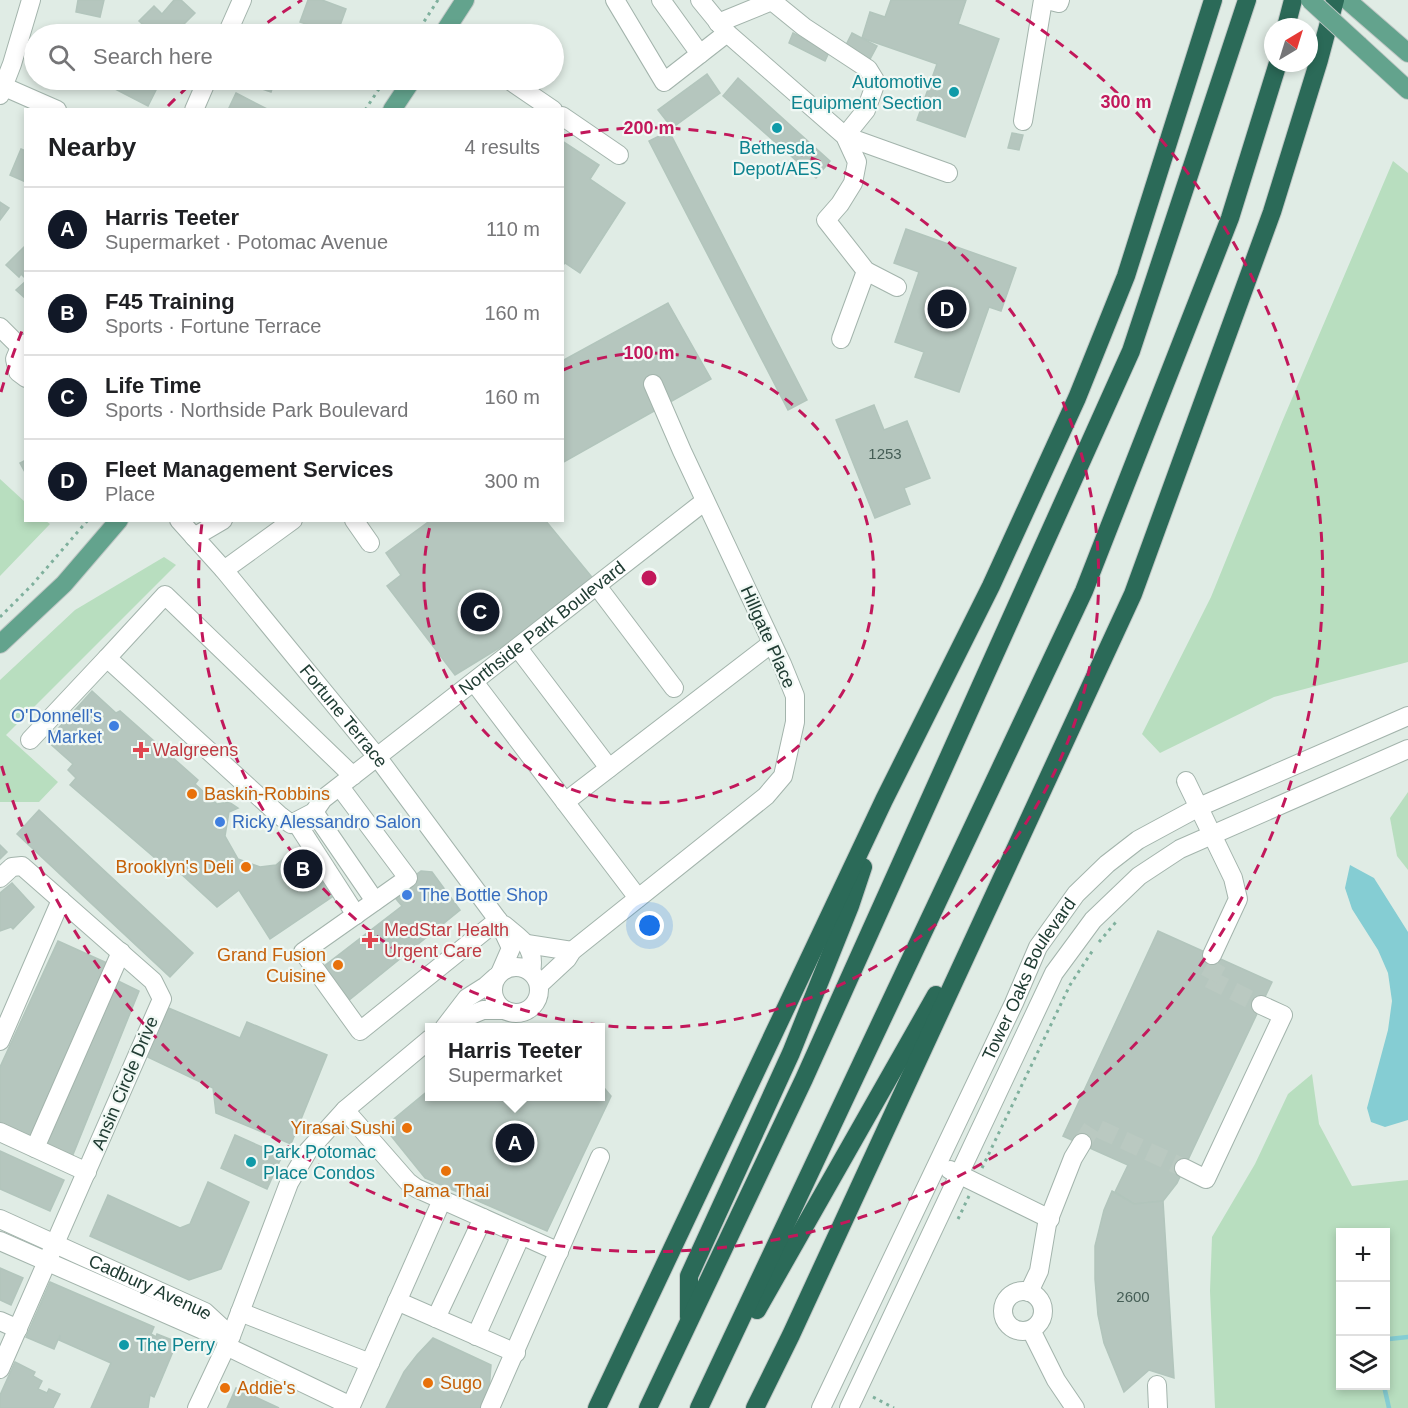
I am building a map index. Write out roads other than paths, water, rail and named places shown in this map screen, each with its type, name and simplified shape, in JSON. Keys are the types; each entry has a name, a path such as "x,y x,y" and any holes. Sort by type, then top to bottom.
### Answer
{"highway":[{"path":"597,1408 884,800 991,586 1077,398 1126,276 1213,0"},
{"path":"648,1408 804,1079 1131,351 1247,0"},
{"path":"1288,18 1293,0"},
{"path":"755,1408 791,1335 1133,594 1272,212 1335,0"},
{"path":"700,1408 1084,591 1230,218 1275,72"},
{"path":"689,1323 689,1276 790,1053 850,906 884,800"},
{"path":"700,1408 998,887"}],"main road":[{"path":"449,24 465,0"},
{"path":"1310,0 1408,90"},
{"path":"1347,0 1408,53"},
{"path":"393,108 405,90"},
{"path":"0,644 64,584 116,522"}],"street":[{"path":"31,0 1,89 52,108"},
{"path":"231,24 242,0"},
{"path":"615,0 664,82 700,54 722,28 772,1 804,27 868,69 876,82 866,110 845,136"},
{"path":"661,0 700,54"},
{"path":"700,0 722,28 845,136 948,173"},
{"path":"1023,121 1045,0 1059,3 1060,0"},
{"path":"195,108 203,90"},
{"path":"524,90 550,108"},
{"path":"564,117 619,155"},
{"path":"845,136 857,162 853,183 840,204 826,219 866,271 897,287"},
{"path":"841,339 866,271"},
{"path":"0,327 23,345 15,359 15,366 24,376"},
{"name":"Hillgate Place","path":"535,979 567,959 572,951 766,796 783,776 795,722 795,696 653,384"},
{"name":"Northside Park Boulevard","path":"296,822 314,812 323,800 705,501"},
{"name":"Fortune Terrace","path":"181,522 224,570 378,758 498,920 511,948 499,974"},
{"path":"194,537 220,522"},
{"path":"224,570 289,522"},
{"path":"355,522 370,543"},
{"path":"597,586 674,688"},
{"path":"30,740 165,595 346,782 408,878 303,952 360,1031 498,920"},
{"path":"565,802 772,643"},
{"path":"518,648 609,768"},
{"path":"107,658 279,816 291,824 296,822 356,915"},
{"path":"474,682 638,898"},
{"name":"Tower Oaks Boulevard","path":"821,1408 938,1164 1038,947 1077,894 1107,864 1138,840 1199,807 1408,716"},
{"name":"Tower Oaks Boulevard","path":"862,1404 968,1179 1054,973 1093,920 1139,876 1180,849 1408,749"},
{"path":"1186,781 1233,878 1239,899 1224,931 1225,940 1216,957"},
{"path":"314,812 375,902"},
{"name":"Ansin Circle Drive","path":"0,878 12,867 22,866 153,981 162,999 0,1369"},
{"path":"0,1041 61,900"},
{"name":"Fortune Terrace","path":"498,920 527,944"},
{"path":"527,944 572,951"},
{"path":"452,1023 483,1010 518,1013 531,1007 538,995 532,956 527,944"},
{"path":"35,1148 120,952"},
{"path":"447,1023 467,998 486,986 508,967 517,966 535,979"},
{"path":"499,974 493,984 492,992 498,1005 504,1010"},
{"path":"1184,1168 1206,1179 1283,1016 1261,1005"},
{"path":"197,1408 240,1312 289,1183 308,1151 345,1110 425,1042"},
{"path":"345,1110 408,1182 416,1188 559,1252"},
{"path":"0,1132 87,1172"},
{"path":"1029,1292 1038,1271 1050,1219 1066,1176 1078,1171 1087,1157 1085,1145"},
{"path":"490,1408 600,1157"},
{"path":"938,1164 1050,1219"},
{"path":"228,1341 350,1407 442,1200"},
{"path":"436,1318 483,1218"},
{"name":"Cadbury Avenue","path":"0,1219 204,1312 228,1341"},
{"path":"476,1336 521,1235"},
{"name":"Cadbury Avenue","path":"0,1241 228,1341"},
{"path":"1021,1291 1029,1292 1036,1296 1042,1304 1043,1312 1040,1323 1031,1330 1022,1332 1009,1325 1004,1318 1003,1311 1005,1303 1012,1294 1021,1291"},
{"path":"397,1301 516,1353"},
{"path":"240,1312 370,1363"},
{"path":"0,1321 18,1329"},
{"path":"1031,1330 1056,1380 1076,1408"},
{"path":"1157,1385 1158,1408"},
{"path":"831,1389 862,1404"}],"water":[{"path":"1350,865 1374,878 1408,932 1408,1120 1385,1127 1371,1122 1367,1108 1388,1030 1392,1001 1388,973 1378,950 1352,909 1345,888"}],"waterway":[{"path":"1390,1339 1408,1337"},
{"path":"1385,1390 1389,1408"}],"tunnel":[{"path":"1209,979 1220,959"},
{"path":"1209,979 1261,1005"},
{"path":"1082,1143 1093,1126 1184,1168"}],"place":[{"name":"Automotive Equipment Section","path":"954,92"},
{"name":"Bethesda Depot/AES","path":"777,128"},
{"name":"Fleet Management Services","path":"947,309"},
{"name":"Life Time","path":"480,612"},
{"name":"O'Donnell's Market","path":"114,726"},
{"name":"Walgreens","path":"141,750"},
{"name":"Baskin-Robbins","path":"192,794"},
{"name":"Ricky Alessandro Salon","path":"220,822"},
{"name":"Brooklyn's Deli","path":"246,867"},
{"name":"F45 Training","path":"303,869"},
{"name":"The Bottle Shop","path":"407,895"},
{"name":"MedStar Health Urgent Care","path":"370,940"},
{"name":"Grand Fusion Cuisine","path":"338,965"},
{"name":"Yirasai Sushi","path":"407,1128"},
{"name":"Harris Teeter","path":"515,1143"},
{"name":"Park Potomac Place Condos","path":"251,1162"},
{"name":"Pama Thai","path":"446,1171"},
{"name":"The Perry","path":"124,1345"},
{"name":"Sugo","path":"428,1383"},
{"name":"Addie's","path":"225,1388"}]}
